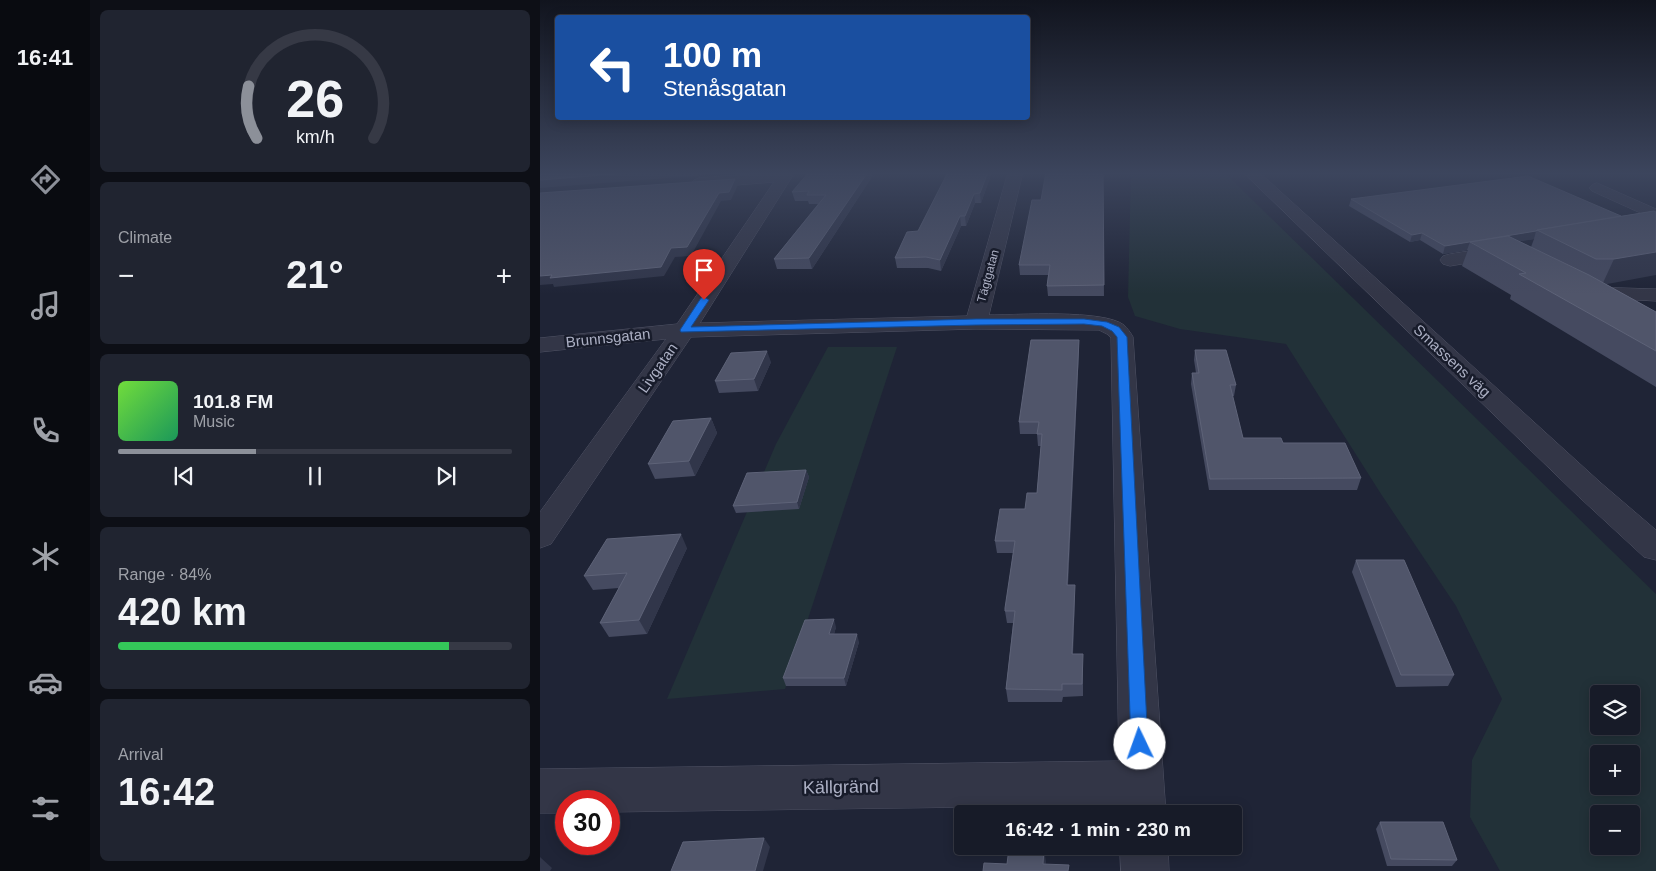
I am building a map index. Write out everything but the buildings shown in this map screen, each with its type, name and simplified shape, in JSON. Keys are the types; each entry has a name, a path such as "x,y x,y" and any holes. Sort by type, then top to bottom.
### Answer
{"street":[{"name":"Livgatan","path":"540,536 684,330 761,213"},
{"name":"Tägtgatan","path":"976,322 1005,213"},
{"name":"Smassens väg","path":"1294,213 1583,483 1656,548"},
{"path":"1638,213 1653,222"},
{"path":"1450,260 1512,254"},
{"path":"1622,316 1576,290 1656,295"},
{"name":"Brunnsgatan","path":"540,345 684,330 976,322 1084,322 1104,324 1116,329 1122,337 1142,798"},
{"name":"Källgränd","path":"540,791 1142,798"},
{"path":"1144,855 1145,871"}],"shaded area":[{"path":"1130,213 1266,213 1656,594 1656,871 1500,871 1470,817 1472,760 1502,699 1456,606 1381,494 1286,344 1180,329 1135,316 1128,297"},
{"path":"828,347 897,347 785,689 667,699 776,444"}],"route":[{"path":"704,300 684,330 976,322 1084,322 1104,324 1116,329 1122,337 1140,744"}]}
